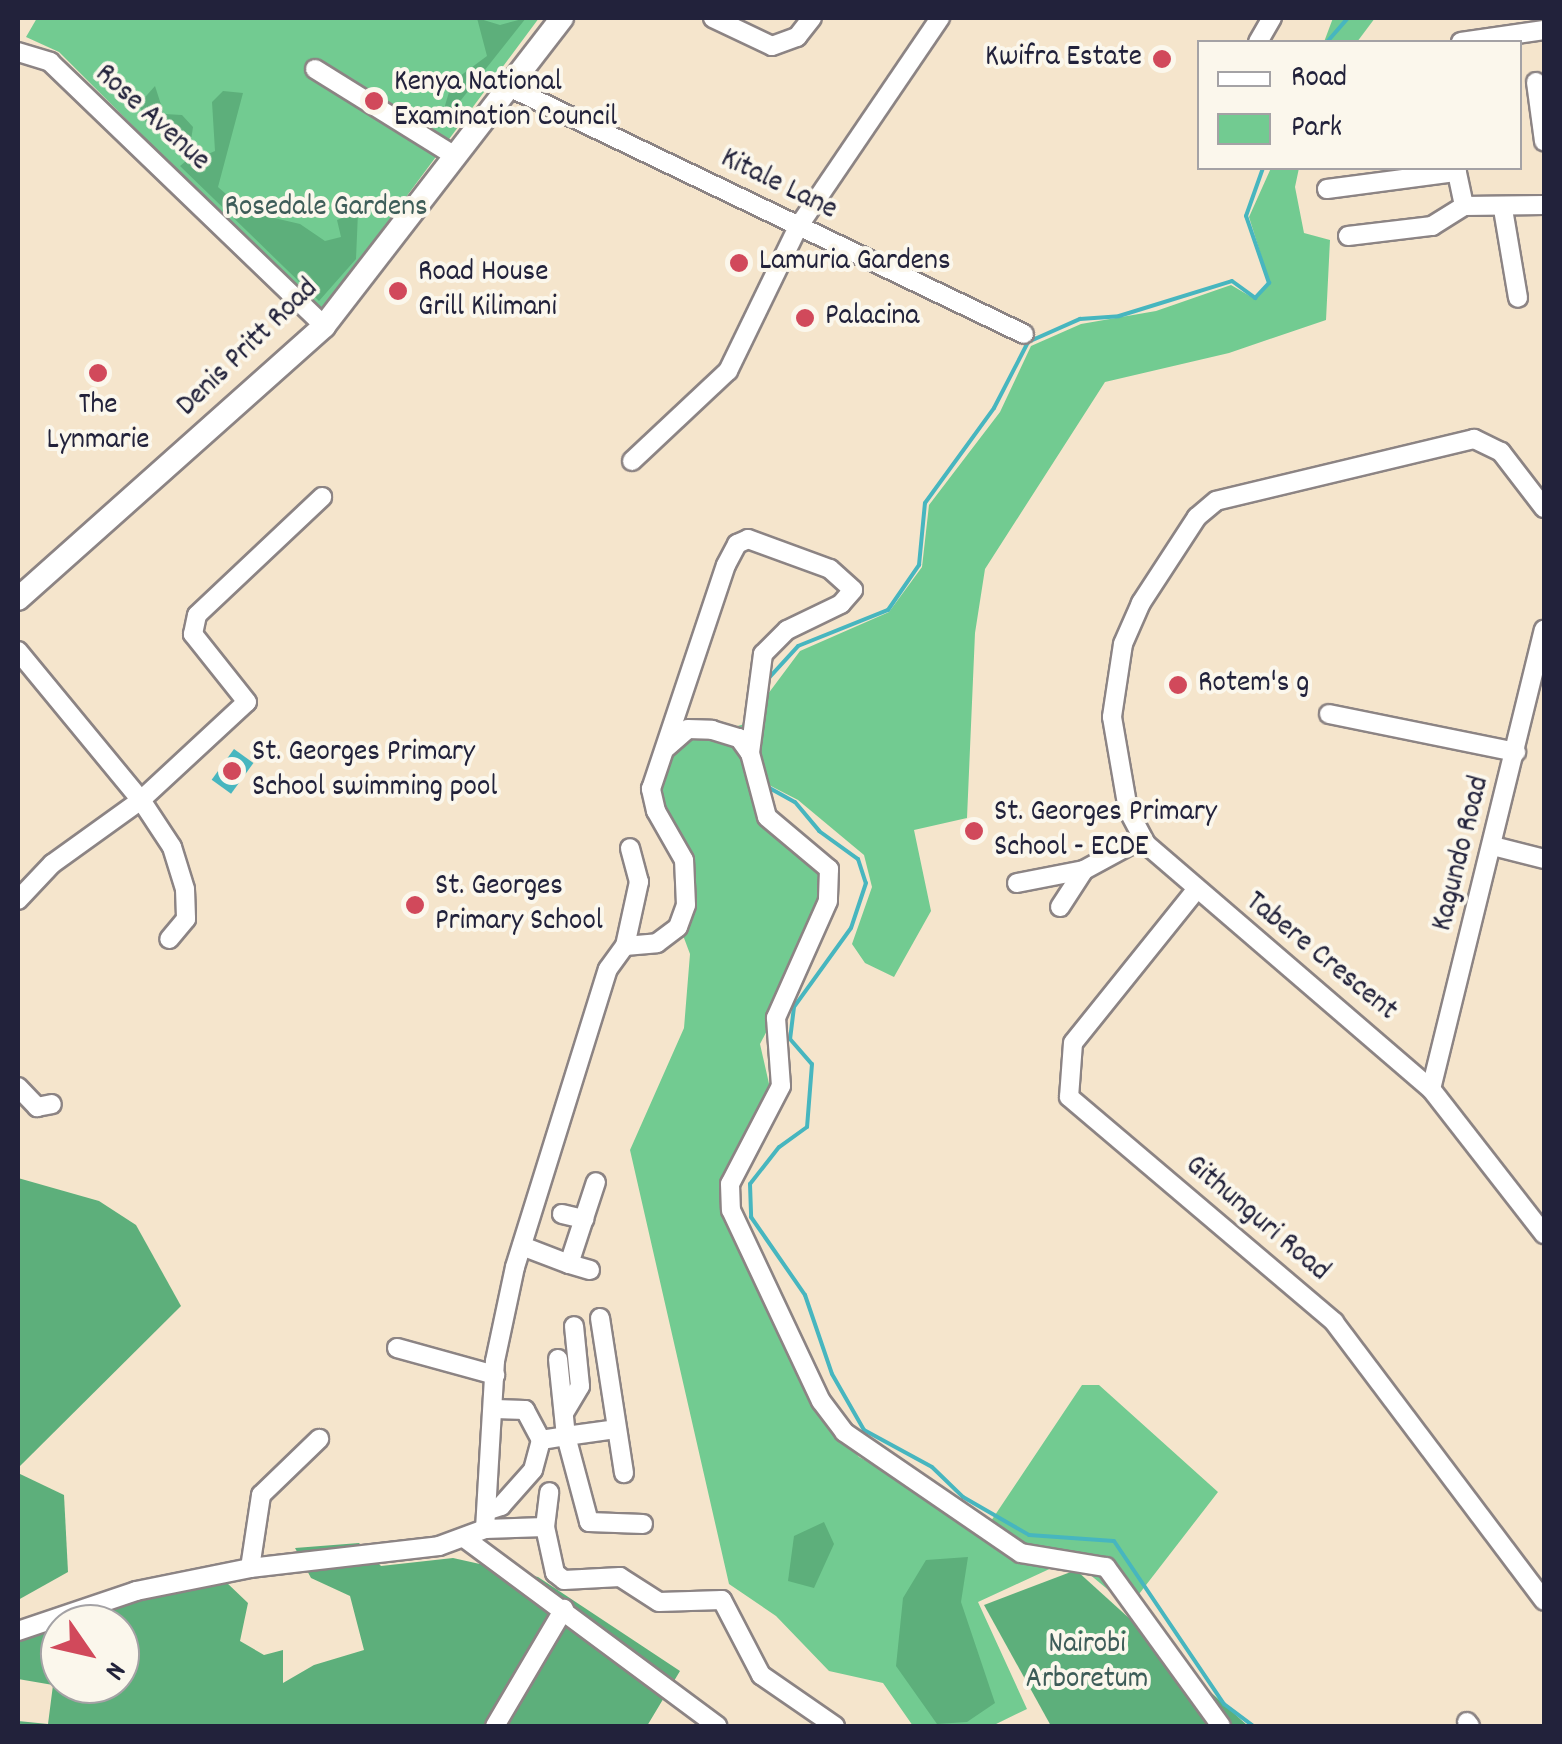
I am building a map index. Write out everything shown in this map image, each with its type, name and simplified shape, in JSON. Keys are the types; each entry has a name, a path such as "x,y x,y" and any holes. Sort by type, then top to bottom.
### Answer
{"main road":[{"name":"Denis Pritt Road","path":"18,598 324,326 562,18"}],"street":[{"path":"713,18 772,46 797,37 812,18"},
{"path":"632,461 728,372 798,227 940,18"},
{"path":"1259,40 1272,18"},
{"path":"1475,40 1544,30"},
{"name":"Rose Avenue","path":"18,52 50,62 324,326"},
{"path":"314,70 455,156"},
{"path":"1536,82 1544,141"},
{"name":"Kitale Lane","path":"509,87 1024,334"},
{"path":"1327,189 1456,170 1464,206"},
{"path":"1348,236 1432,226 1464,206 1503,209 1544,205"},
{"path":"1503,209 1518,298"},
{"name":"Tabere Crescent","path":"1544,508 1501,452 1474,440 1234,494 1204,509 1141,603 1123,644 1112,718 1128,810 1141,839 1432,1089 1544,1234"},
{"path":"18,900 52,864 141,800 247,702 193,634 197,615 322,497"},
{"path":"625,946 658,942 678,927 686,906 684,860 652,801 664,750 726,565 748,539 830,568 853,590 841,604 787,630 763,654 750,753"},
{"name":"Kagundo Road","path":"1432,1089 1544,630"},
{"path":"18,651 141,800 172,847 185,889 186,919 170,940"},
{"path":"1328,714 1516,752"},
{"path":"664,750 688,729 712,730 739,738 750,753 767,817 829,869 828,902 776,1018 781,1086 730,1184 731,1210 822,1401 844,1432 1021,1553 1106,1567 1221,1726"},
{"path":"1017,883 1084,870 1141,839"},
{"path":"1493,846 1544,858"},
{"path":"485,1529 495,1375 522,1246 608,969 625,946 639,882 630,848"},
{"path":"1060,907 1084,870"},
{"name":"Githunguri Road","path":"1196,890 1073,1043 1069,1098 1334,1322 1544,1602"},
{"path":"18,1087 37,1107 52,1104"},
{"path":"569,1264 596,1182"},
{"path":"562,1214 584,1219"},
{"path":"522,1246 590,1270"},
{"path":"600,1318 624,1473"},
{"path":"564,1413 580,1386 574,1326"},
{"path":"398,1348 495,1375"},
{"path":"558,1359 566,1436 582,1515 607,1528 642,1524"},
{"path":"489,1510 500,1506 532,1470 541,1440 525,1410 494,1409"},
{"path":"541,1440 616,1429"},
{"path":"250,1568 262,1495 319,1439"},
{"path":"549,1492 545,1527 555,1573 564,1580 620,1576 659,1602 722,1600 761,1676 834,1726"},
{"path":"18,1631 136,1591 250,1568 467,1540 485,1529 545,1527"},
{"path":"467,1540 716,1726"},
{"path":"495,1726 564,1609"}],"green space":[{"name":"Rosedale Gardens","path":"37,18 539,18 320,313 59,52 26,37"},
{"path":"477,18 500,25 526,18 438,129 452,82 487,56"},
{"path":"1333,18 1375,18 1358,40 1325,40"},
{"path":"155,86 164,114 182,115 193,127 190,147 197,159 215,151 212,102 223,91 243,93 218,187 245,211 300,224 325,241 341,237 337,220 358,212 356,259 319,301 180,166 186,161 169,140 147,126 139,104"},
{"path":"1270,170 1299,170 1295,187 1304,233 1330,240 1326,320 1229,353 1105,382 985,569 975,633 967,818 914,830 931,911 894,977 865,963 852,944 872,887 864,855 798,800 767,784 757,752 759,706 800,651 889,612 922,567 929,505 1000,412 1031,346 1081,324 1156,311 1231,285 1255,299 1270,284 1249,217"},
{"path":"745,724 754,810 826,873 829,889 796,975 760,1044 772,1097 720,1190 833,1425 859,1457 924,1491 983,1533 1082,1385 1099,1385 1218,1492 1129,1607 1071,1559 978,1602 1027,1709 992,1726 913,1726 883,1683 829,1671 776,1616 729,1584 630,1150 684,1028 690,954 681,930 680,838 660,798 661,783 676,742"},
{"path":"18,1178 99,1201 136,1225 181,1306 18,1468"},
{"path":"18,1473 64,1495 68,1572 18,1600"},
{"path":"824,1522 834,1544 814,1588 788,1581 794,1536"},
{"path":"359,1543 381,1566 453,1558 538,1577 680,1671 647,1726 18,1726 18,1721 48,1724 51,1704 140,1704 140,1604 70,1604 120,1588 180,1590 226,1582 248,1603 240,1641 264,1655 283,1650 283,1683 314,1665 364,1650 350,1596 311,1578 295,1548"},
{"path":"968,1557 961,1602 995,1703 967,1722 937,1724 896,1666 903,1598 926,1560"},
{"name":"Nairobi Arboretum","path":"1076,1570 1248,1726 1051,1726 984,1605"},
{"path":"40,1613 40,1683 18,1679 19,1620"}],"water":[{"name":"St. Georges Primary School swimming pool","path":"234,749 253,763 231,794 212,780"}],"waterway":[{"path":"1329,40 1348,18"},
{"path":"767,680 798,646 888,610 919,565 925,503 994,408 1028,342 1080,319 1119,316 1232,281 1255,298 1269,283 1246,216 1262,170"},
{"path":"764,785 795,802 819,831 858,859 866,883 851,928 794,1007 790,1039 812,1064 807,1127 779,1147 750,1184 751,1217 805,1295 832,1374 864,1430 932,1467 963,1497 1029,1535 1114,1541 1224,1704 1253,1726"}],"place":[{"name":"Kwifra Estate","path":"1162,59"},
{"name":"Kenya National Examination Council","path":"374,101"},
{"name":"Lamuria Gardens","path":"739,263"},
{"name":"Road House Grill Kilimani","path":"398,291"},
{"name":"Palacina","path":"805,318"},
{"name":"The Lynmarie","path":"98,373"},
{"name":"Rotem's g","path":"1178,685"},
{"name":"St. Georges Primary School swimming pool","path":"232,771"},
{"name":"St. Georges Primary School - ECDE","path":"974,831"},
{"name":"St. Georges Primary School","path":"415,905"}]}
